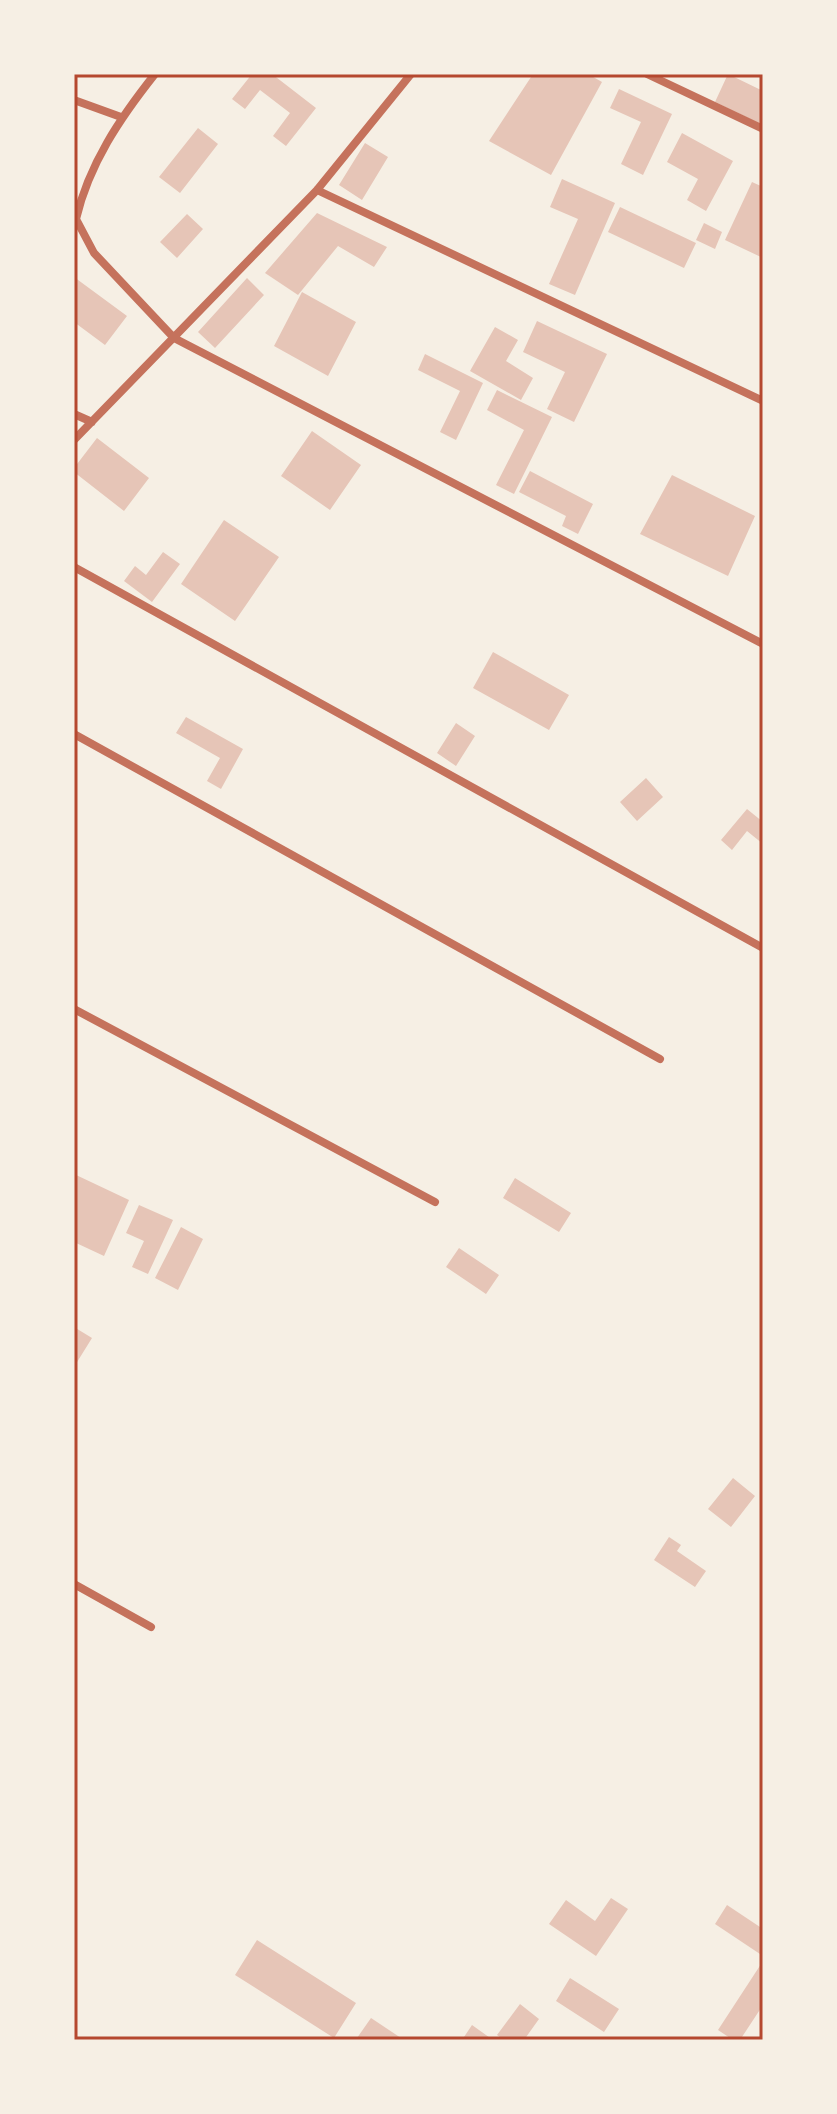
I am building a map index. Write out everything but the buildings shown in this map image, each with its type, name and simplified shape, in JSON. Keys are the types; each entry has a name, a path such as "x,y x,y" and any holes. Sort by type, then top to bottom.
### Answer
{"street":[{"path":"155,74 121,117 83,191 76,219 94,253 174,338 763,644"},
{"path":"74,440 317,190 411,74"},
{"path":"647,74 763,129"},
{"path":"74,100 121,117"},
{"path":"317,190 763,401"},
{"path":"74,414 92,422"},
{"path":"74,567 763,948"},
{"path":"74,734 660,1059"},
{"path":"74,1009 435,1202"},
{"path":"74,1584 151,1627"}]}
